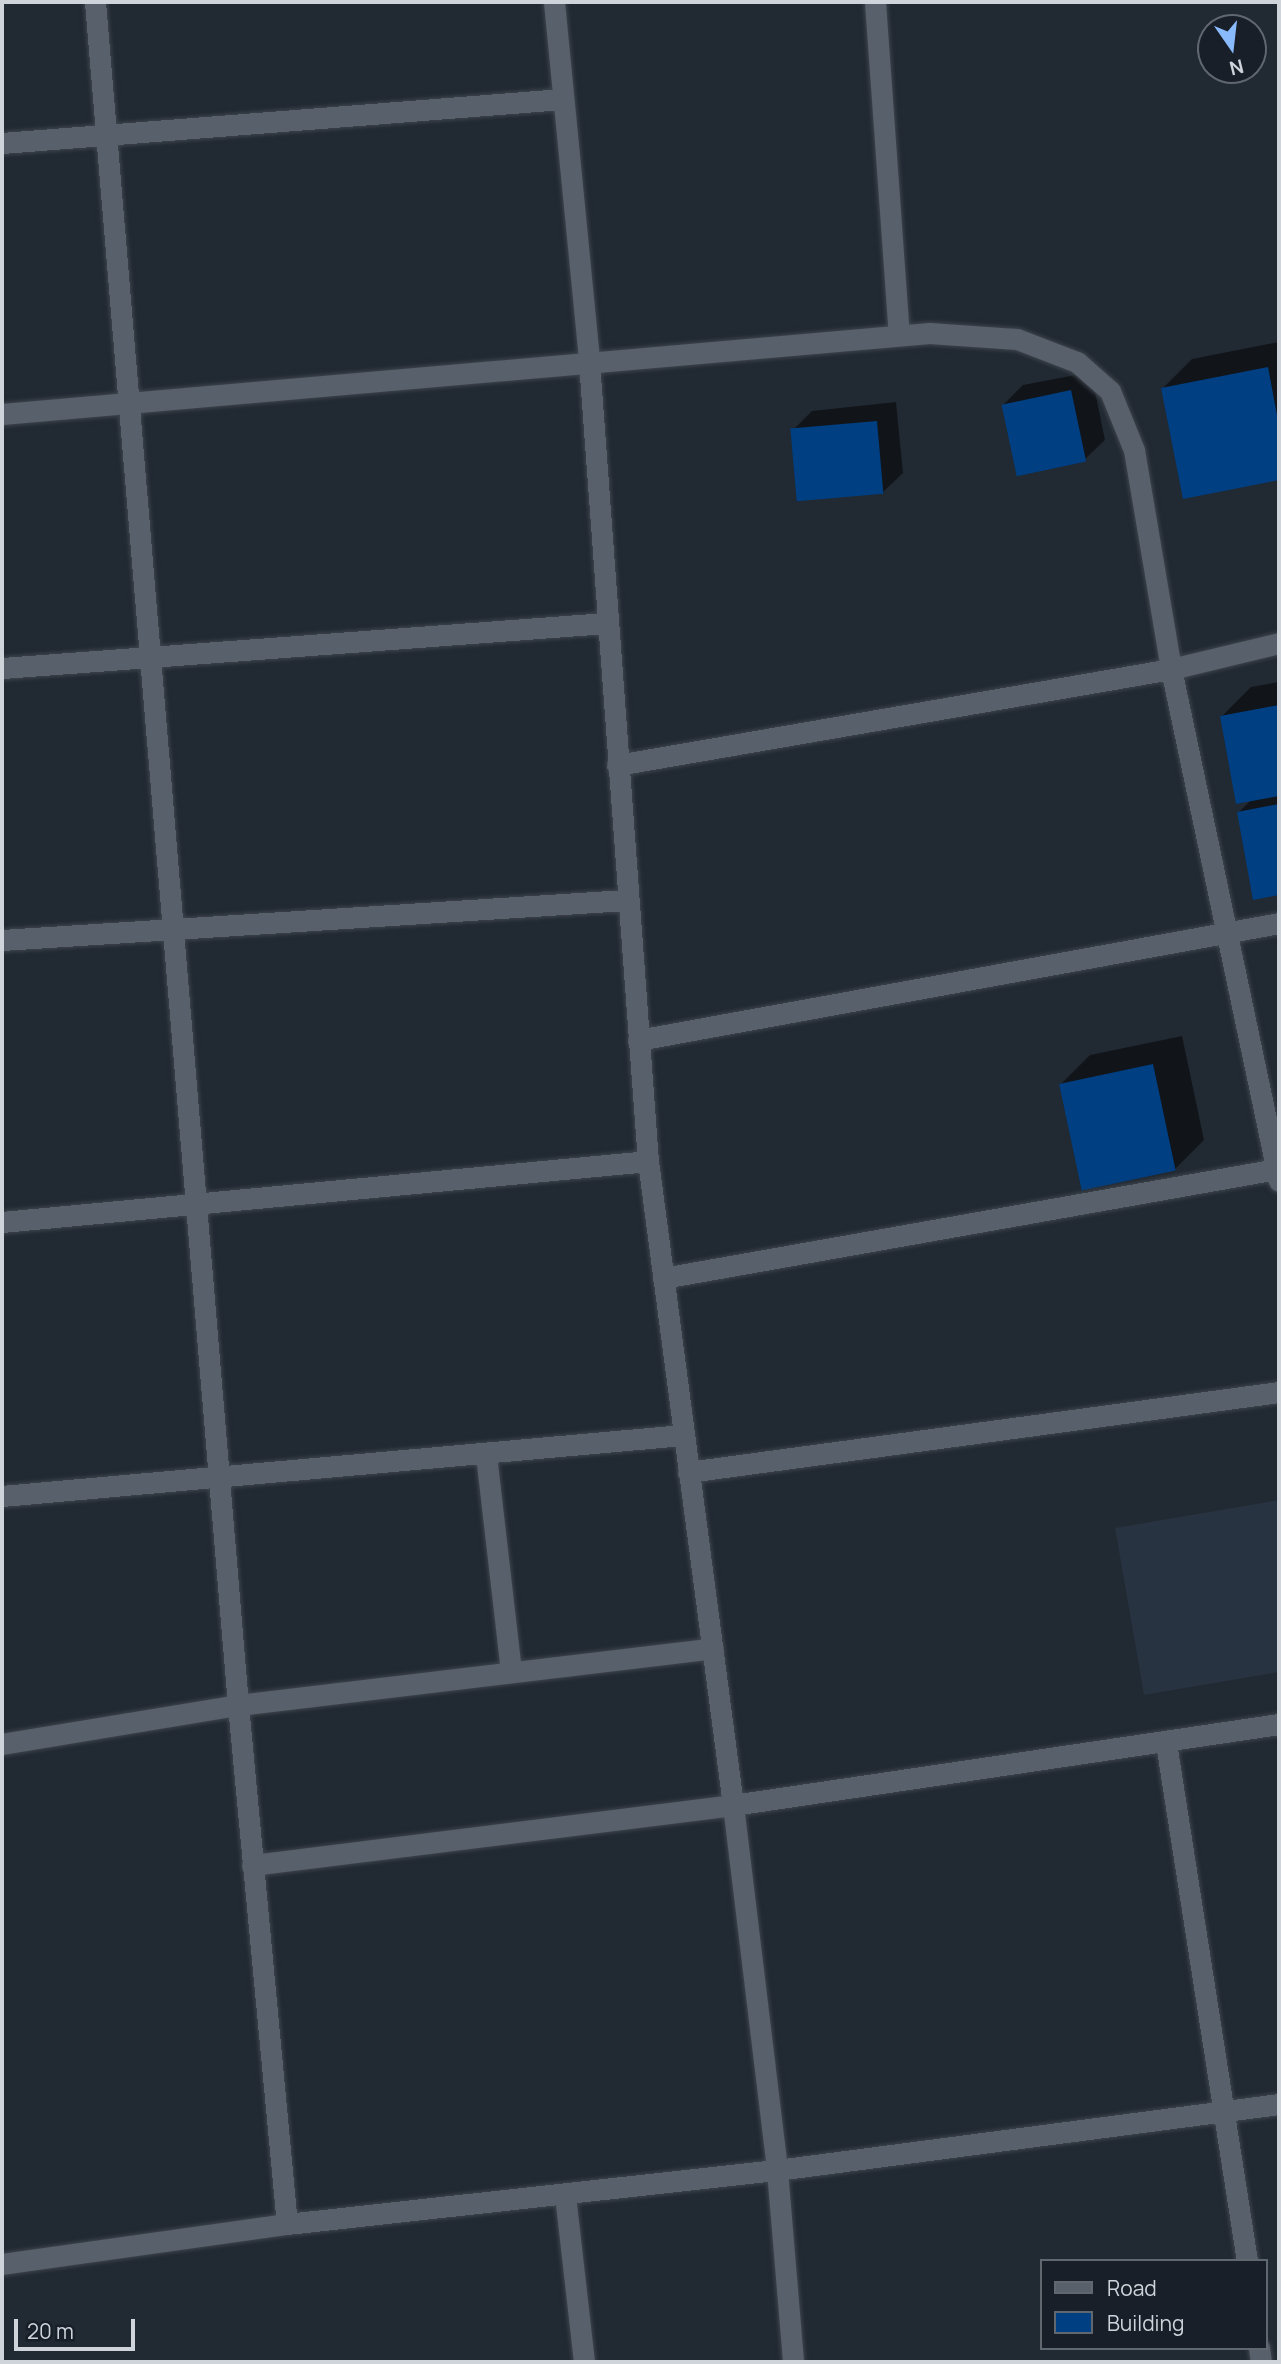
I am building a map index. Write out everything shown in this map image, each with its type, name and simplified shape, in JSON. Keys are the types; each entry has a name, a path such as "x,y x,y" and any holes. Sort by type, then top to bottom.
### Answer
{"street":[{"path":"95,2 238,1706 286,2224"},
{"path":"554,2 589,362 626,900 648,1161 733,1805 777,2170 793,2362"},
{"path":"875,2 899,335"},
{"path":"2,143 562,99"},
{"path":"2,414 929,332 1017,339 1077,362 1110,391 1134,450 1171,669 1278,1175 663,1278"},
{"path":"2,668 606,623"},
{"path":"617,765 1171,669 1279,643"},
{"path":"2,940 173,932 626,900"},
{"path":"638,1040 1279,922"},
{"path":"2,1222 648,1161"},
{"path":"688,1472 1279,1392"},
{"path":"2,1496 219,1475 486,1455 683,1435"},
{"path":"486,1455 511,1670"},
{"path":"2,1744 238,1706 511,1670 713,1648"},
{"path":"252,1865 733,1805 1166,1743 1279,1724"},
{"path":"1166,1743 1226,2112 1247,2259"},
{"path":"2,2264 286,2224 777,2170 1279,2104"},
{"path":"565,2195 584,2362"}],"shaded area":[{"path":"1279,1500 1279,1672 1144,1695 1115,1528"}],"building":[{"path":"1268,367 1279,426 1279,480 1183,499 1161,388"},
{"path":"1071,390 1086,461 1017,476 1002,405"},
{"path":"877,421 883,494 797,501 790,429"},
{"path":"1279,705 1279,796 1236,804 1220,716"},
{"path":"1279,804 1279,895 1253,900 1237,812"},
{"path":"1153,1064 1176,1171 1082,1191 1059,1084"}]}
